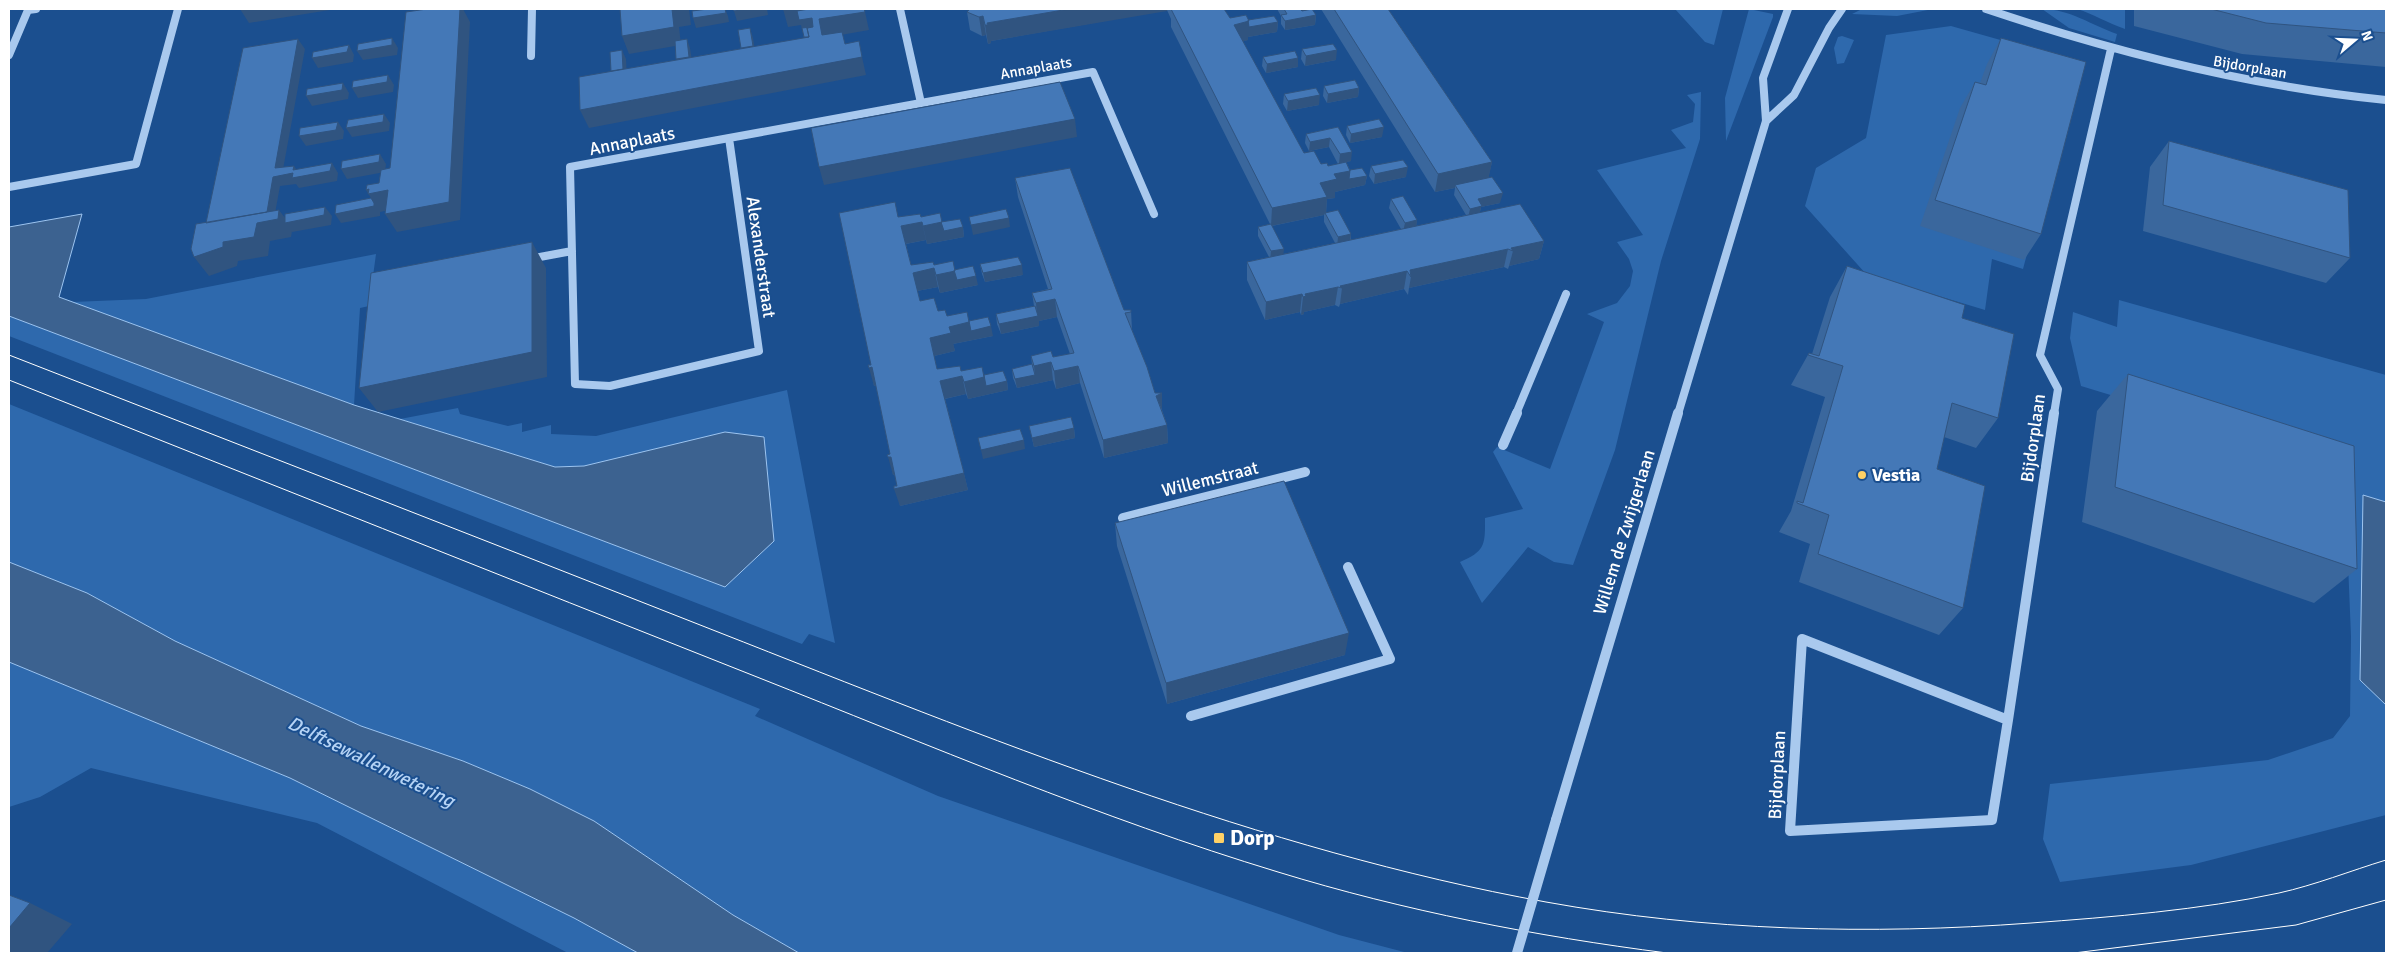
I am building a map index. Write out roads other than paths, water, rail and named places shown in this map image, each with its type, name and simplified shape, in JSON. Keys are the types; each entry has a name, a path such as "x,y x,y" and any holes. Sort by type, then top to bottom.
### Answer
{"street":[{"path":"9,55 28,10 36,9"},
{"path":"9,187 136,164 178,9"},
{"path":"531,56 532,9"},
{"path":"729,138 921,103 900,9"},
{"name":"Willem de Zwijgerlaan","path":"1517,953 1766,121 1762,78 1788,9"},
{"path":"1766,121 1794,95 1829,28 1842,9"},
{"name":"Bijdorplaan","path":"1986,9 2139,58 2231,78 2348,97 2386,100"},
{"name":"Bijdorplaan","path":"2008,720 1802,639 1790,831 1992,820 2008,720 2058,389 2040,354 2111,49"},
{"name":"Annaplaats","path":"921,103 1093,72 1154,214"},
{"name":"Annaplaats","path":"570,168 729,138"},
{"name":"Alexanderstraat","path":"570,168 576,384 610,386 759,351 729,138"},
{"path":"523,261 572,251"},
{"path":"1503,445 1566,294"},
{"name":"Willemstraat","path":"1123,518 1305,472"},
{"path":"1192,716 1390,659 1348,567"}],"water":[{"path":"82,214 59,297 354,405 555,467 584,466 725,432 764,437 774,541 725,587 9,316 9,227"},
{"path":"2363,495 2386,502 2386,705 2360,680"},
{"name":"Delftsewallenwetering","path":"9,562 87,593 175,641 361,726 463,761 530,789 594,821 733,915 799,953 638,953 574,918 290,778 9,662"}],"tram line":[{"path":"9,355 921,712 1023,750 1230,822 1334,853 1439,880 1546,902 1606,912 1667,919 1727,925 1788,928 1910,929 2062,921 2218,904 2292,890 2386,860"},
{"path":"9,380 950,754 1080,804 1212,851 1374,899 1471,921 1568,939 1667,953"},
{"path":"2074,953 2296,925 2386,900"}],"place":[{"name":"Vestia","path":"1862,475"},
{"name":"Dorp","path":"1219,838"}]}
